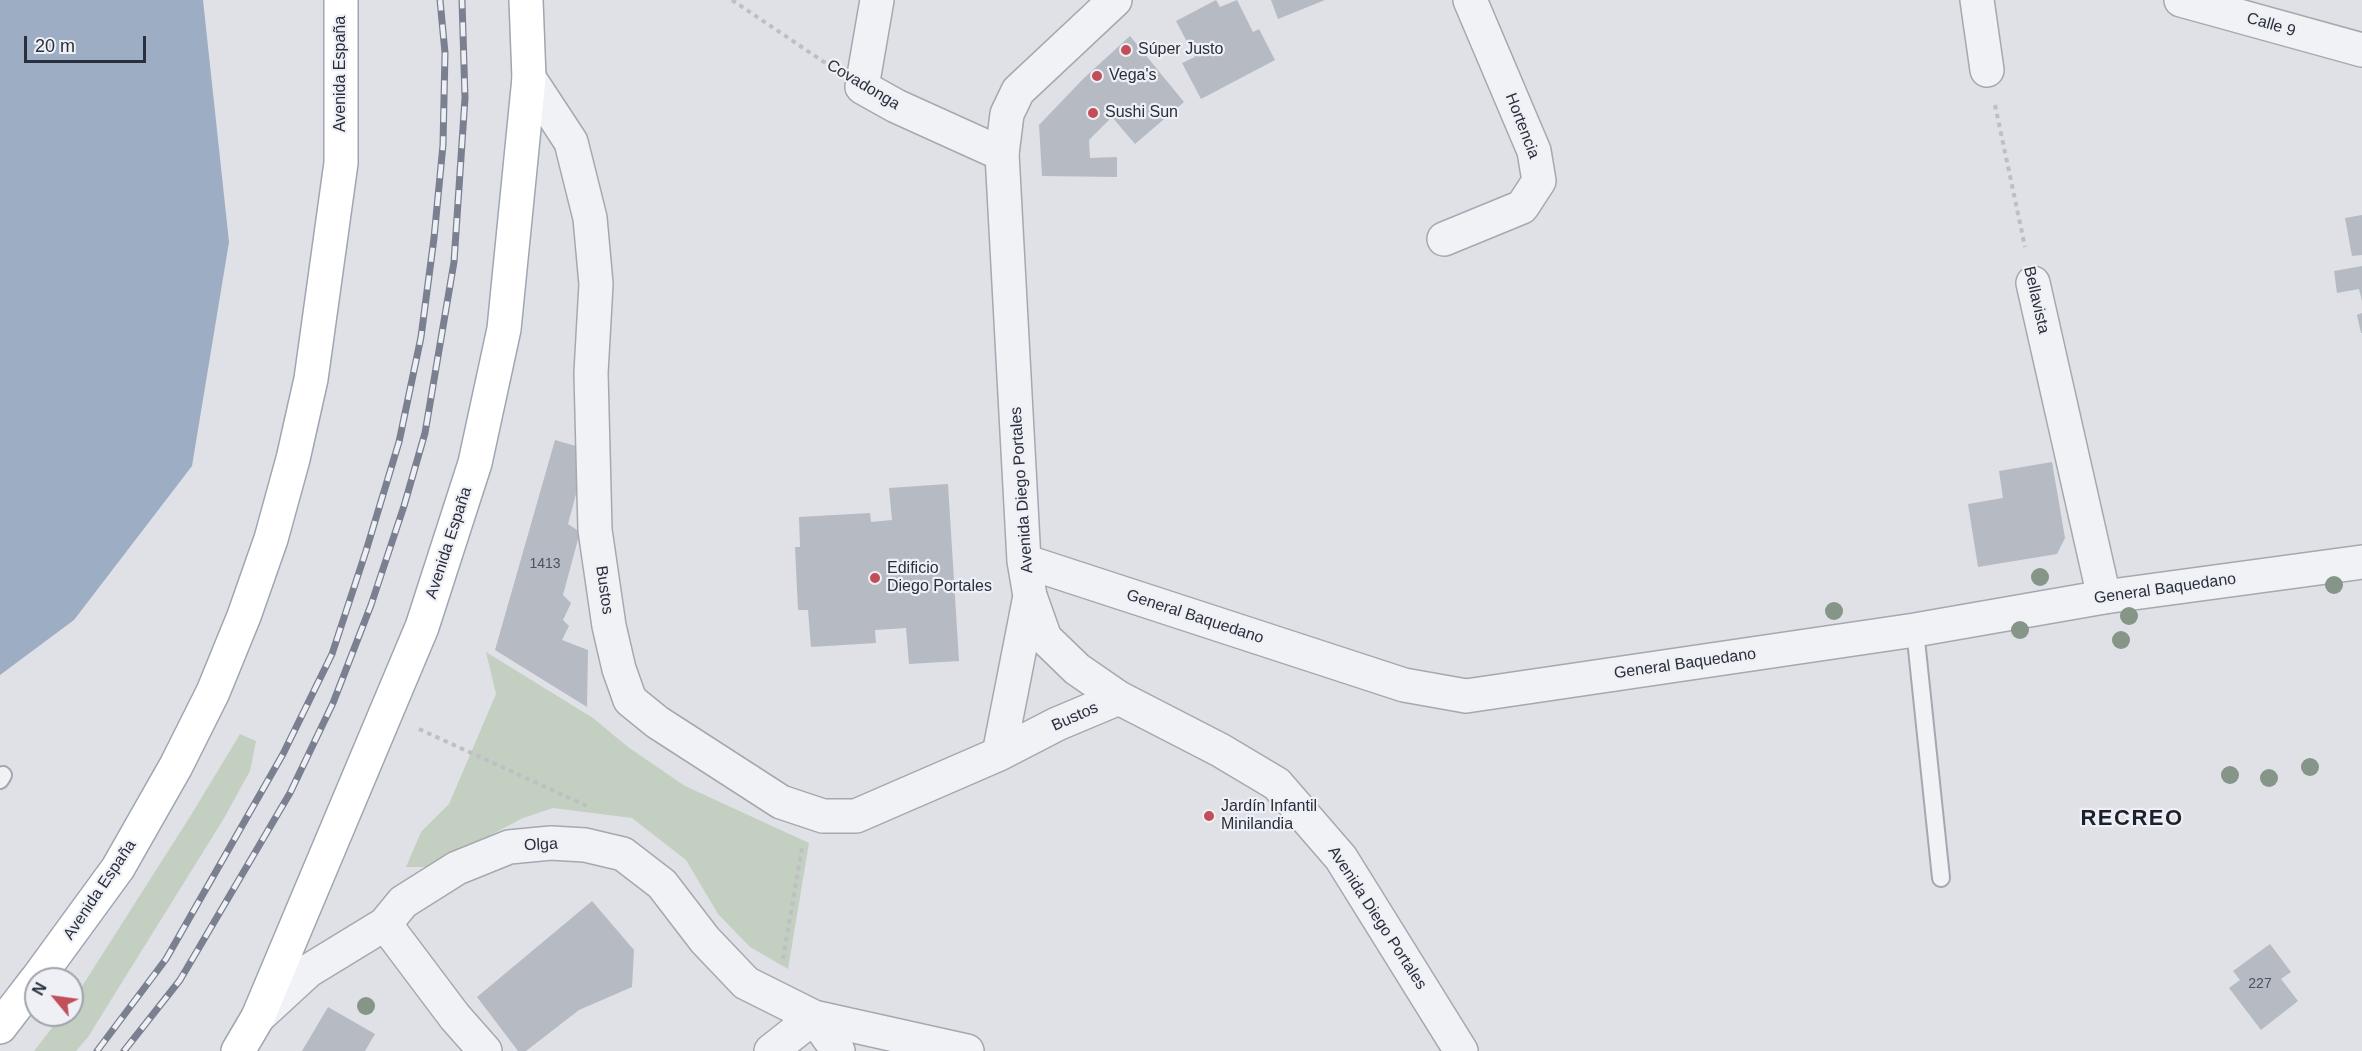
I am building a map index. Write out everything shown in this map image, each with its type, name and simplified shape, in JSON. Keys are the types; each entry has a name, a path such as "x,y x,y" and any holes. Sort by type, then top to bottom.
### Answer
{"main road":[{"name":"Avenida España","path":"46,967 118,868 176,766 217,681 244,616 271,539 293,459 310,379 341,163 341,0"},
{"name":"Avenida España","path":"238,1051 258,1017 422,627 475,463 504,329 529,78 526,0"},
{"name":"Avenida España","path":"0,1027 24,997"}],"street":[{"path":"862,87 877,0"},
{"name":"Avenida Diego Portales","path":"1115,0 1018,91 1007,114 1002,154 1024,561 1030,596 1045,638 1077,669 1119,698 1220,750 1277,784 1341,858 1461,1051"},
{"name":"Hortencia","path":"1444,239 1521,207 1539,182 1534,151 1470,0"},
{"path":"1977,0 1987,70"},
{"name":"Calle 9","path":"2181,0 2362,50"},
{"name":"Bustos","path":"529,78 571,142 590,218 596,284 591,373 595,530 609,626 619,669 630,700 657,722 781,802 823,816 856,816 999,754 1057,724 1119,698"},
{"name":"Covadonga","path":"862,87 896,106 1002,154"},
{"name":"Bellavista","path":"2033,284 2104,597"},
{"name":"General Baquedano","path":"1024,561 1404,685 1466,696 1915,630 2104,597 2362,562"},
{"path":"999,754 1030,596"},
{"name":"Olga","path":"258,1017 308,971 385,924 403,902 457,868 509,847 551,843 585,844 623,854 662,884 705,940 746,982 814,1017 967,1051"},
{"path":"385,924 455,1017 474,1048"},
{"path":"771,1051 814,1017 838,1051"}],"lane":[{"path":"1915,630 1941,878"}],"path":[{"name":"Covadonga","path":"732,0 862,87"},
{"name":"Bellavista","path":"1987,70 2033,284"},
{"path":"446,742 588,806"},
{"path":"776,998 808,811"}],"green space":[{"path":"486,652 593,718 628,747 685,786 809,843 788,969 750,947 718,914 686,860 632,818 553,808 523,818 430,867 406,867 421,832 449,804 496,694"},
{"path":"240,734 256,741 250,771 223,820 88,1037 76,1051 34,1051 53,1027 84,1027 84,983"}],"water":[{"path":"0,0 203,0 229,242 192,466 74,620 0,675"}],"building":[{"path":"1216,0 1220,7 1237,0 1253,32 1259,29 1275,60 1201,99 1182,63 1195,57 1176,21"},
{"path":"1271,0 1325,0 1278,19"},
{"path":"1130,36 1184,102 1135,144 1112,117 1089,140 1090,158 1117,157 1117,177 1042,176 1039,125 1084,78"},
{"path":"2362,215 2362,255 2352,256 2345,218"},
{"path":"2362,266 2362,301 2359,289 2337,293 2334,271"},
{"path":"2362,313 2362,333 2361,333 2357,315"},
{"path":"555,440 579,447 576,494 568,524 580,532 563,595 571,603 563,620 569,626 562,640 588,650 587,707 495,650"},
{"path":"2052,462 2065,538 2057,554 1978,567 1968,504 2003,498 1999,471"},
{"name":"Edificio Diego Portales","path":"948,484 959,661 909,664 906,628 875,630 876,643 811,647 808,610 798,610 795,547 800,547 799,517 870,513 871,522 892,520 889,488"},
{"path":"592,901 634,950 632,987 579,1010 526,1051 518,1051 477,997"},
{"path":"2270,944 2291,972 2281,979 2298,1001 2261,1030 2229,988 2240,980 2233,971"},
{"path":"328,1007 375,1034 365,1051 302,1051"}],"railway":[{"path":"97,1051 166,959 283,754 332,654 366,551 399,442 421,337 443,145 445,53 440,0"},
{"path":"124,1051 180,980 290,793 333,703 371,605 404,506 425,433 454,262 465,98 462,0"}],"place":[{"name":"Súper Justo","path":"1126,50"},
{"name":"Vega's","path":"1097,76"},
{"name":"Sushi Sun","path":"1093,113"},
{"name":"Edificio Diego Portales","path":"875,578"},
{"name":"Jardín Infantil Minilandia","path":"1209,816"}],"district":[{"name":"RECREO","path":"2132,819"}]}
